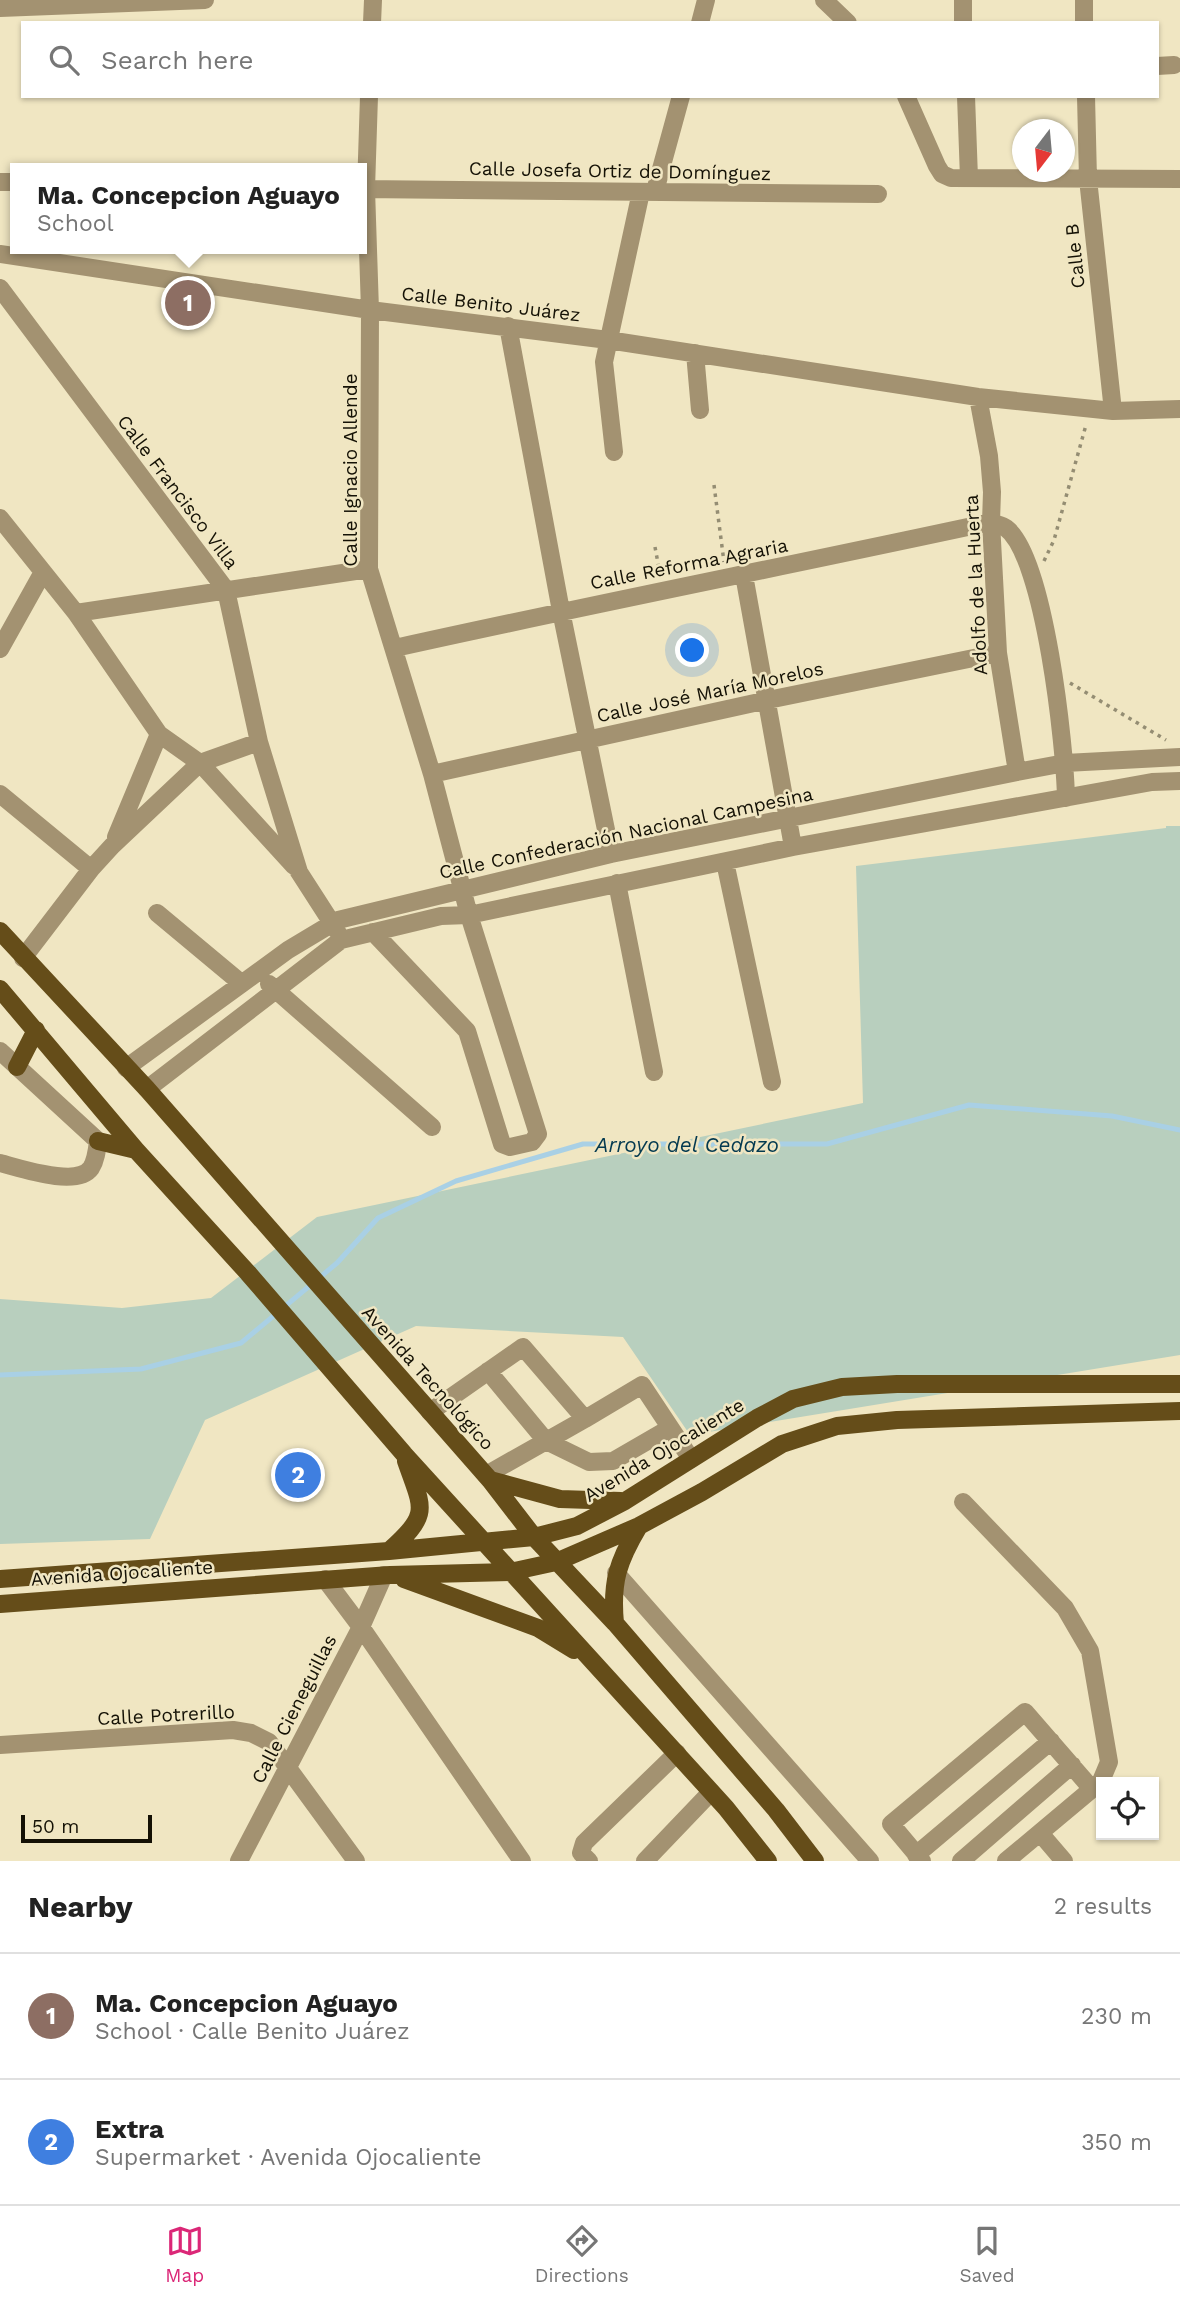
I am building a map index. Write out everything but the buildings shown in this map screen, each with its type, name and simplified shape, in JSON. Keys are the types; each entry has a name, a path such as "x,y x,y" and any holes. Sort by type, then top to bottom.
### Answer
{"main road":[{"name":"Avenida Tecnológico","path":"0,931 147,1089 488,1477 534,1537 615,1623 776,1811 815,1861"},
{"path":"0,989 135,1150 248,1273 404,1454 711,1792 768,1861"},
{"path":"17,1067 36,1030"},
{"path":"98,1141 135,1150"},
{"name":"Avenida Ojocaliente","path":"0,1578 389,1551 534,1537 577,1525 625,1501 757,1418 793,1399 842,1387 897,1384 1180,1384"},
{"name":"Avenida Ojocaliente","path":"0,1604 387,1575 510,1572 556,1562 639,1526 782,1444 837,1426 897,1420 1180,1411"},
{"path":"389,1551 413,1530 419,1518 421,1504 404,1454"},
{"path":"488,1477 560,1499 585,1502 625,1501"},
{"path":"615,1623 612,1597 616,1573 622,1554 639,1526"},
{"path":"387,1575 462,1599 538,1628 594,1663"}],"street":[{"path":"0,8 205,0"},
{"path":"372,21 373,0"},
{"path":"701,21 706,0"},
{"path":"824,0 846,21"},
{"path":"963,0 963,21"},
{"path":"1084,0 1084,21"},
{"name":"Calle Ignacio Allende","path":"365,163 369,98"},
{"path":"614,452 604,362 608,340 648,191 680,98"},
{"path":"907,98 942,174 951,178 1180,179"},
{"path":"966,98 969,178"},
{"name":"Calle B","path":"1086,98 1088,179 1113,411"},
{"name":"Calle Josefa Ortiz de Domínguez","path":"367,189 878,194"},
{"name":"Calle Ignacio Allende","path":"367,250 370,310 369,569 432,774 469,915 538,1134 536,1139 510,1147 502,1144 467,1031 373,932"},
{"name":"Calle Benito Juárez","path":"0,254 370,310 608,340 978,397 1113,411 1180,409"},
{"name":"Calle Francisco Villa","path":"0,288 226,590 259,742 299,872 333,923 341,940"},
{"path":"508,326 561,611 611,854"},
{"path":"695,353 700,410"},
{"name":"Adolfo de la Huerta","path":"978,397 989,456 992,492 991,522 998,653 1017,772"},
{"path":"0,518 76,613 159,734 200,763 299,872"},
{"path":"991,522 1006,528 1022,550 1035,582 1065,763 1066,798"},
{"name":"Calle Reforma Agraria","path":"395,648 991,522"},
{"path":"76,613 369,569"},
{"path":"0,649 43,572"},
{"path":"735,577 768,700 793,847"},
{"name":"Calle José María Morelos","path":"432,774 768,700 998,653"},
{"path":"112,846 159,734"},
{"path":"23,958 91,869 200,763 259,742"},
{"name":"Calle Confederación Nacional Campesina","path":"126,1068 241,983 333,923 611,854 1017,772 1065,763 1180,757"},
{"path":"147,1089 341,940 441,916 469,915 793,847 1152,782 1180,781"},
{"path":"0,794 91,869"},
{"path":"725,862 772,1082"},
{"path":"617,883 654,1072"},
{"path":"156,913 241,983"},
{"path":"257,972 432,1126"},
{"path":"0,1051 98,1141 96,1157 90,1171 77,1177 53,1175 0,1163"},
{"path":"430,1412 523,1347 585,1419"},
{"path":"488,1371 546,1441 589,1462 613,1461 670,1428"},
{"path":"488,1477 642,1385 691,1459"},
{"path":"963,1502 1065,1608 1090,1651 1109,1762 1101,1781 1006,1861"},
{"path":"616,1573 870,1861"},
{"name":"Calle Cieneguillas","path":"239,1861 387,1575"},
{"path":"325,1579 523,1861"},
{"path":"1051,1741 919,1858 891,1824 1025,1712 1051,1741 1072,1765 1092,1789"},
{"name":"Calle Potrerillo","path":"0,1745 233,1730 251,1733 269,1742 356,1861"},
{"path":"589,1861 581,1853 584,1843 677,1754"},
{"path":"961,1861 1072,1765"},
{"path":"645,1861 711,1792"},
{"path":"1040,1833 1064,1861"}],"path":[{"path":"1035,582 1054,540 1090,408"},
{"path":"714,485 735,577"},
{"path":"655,547 662,590"},
{"path":"1052,673 1168,741"}],"green space":[{"path":"1180,826 1180,1355 690,1435 623,1337 416,1326 205,1420 150,1539 0,1544 0,1299 122,1308 211,1298 317,1217 863,1103 856,866"}],"waterway":[{"name":"Arroyo del Cedazo","path":"0,1375 141,1369 241,1343 337,1263 378,1218 456,1181 583,1144 827,1144 969,1105 1112,1116 1180,1130"}],"place":[{"name":"Ma. Concepcion Aguayo","path":"188,303"},
{"name":"Extra","path":"298,1475"}]}
